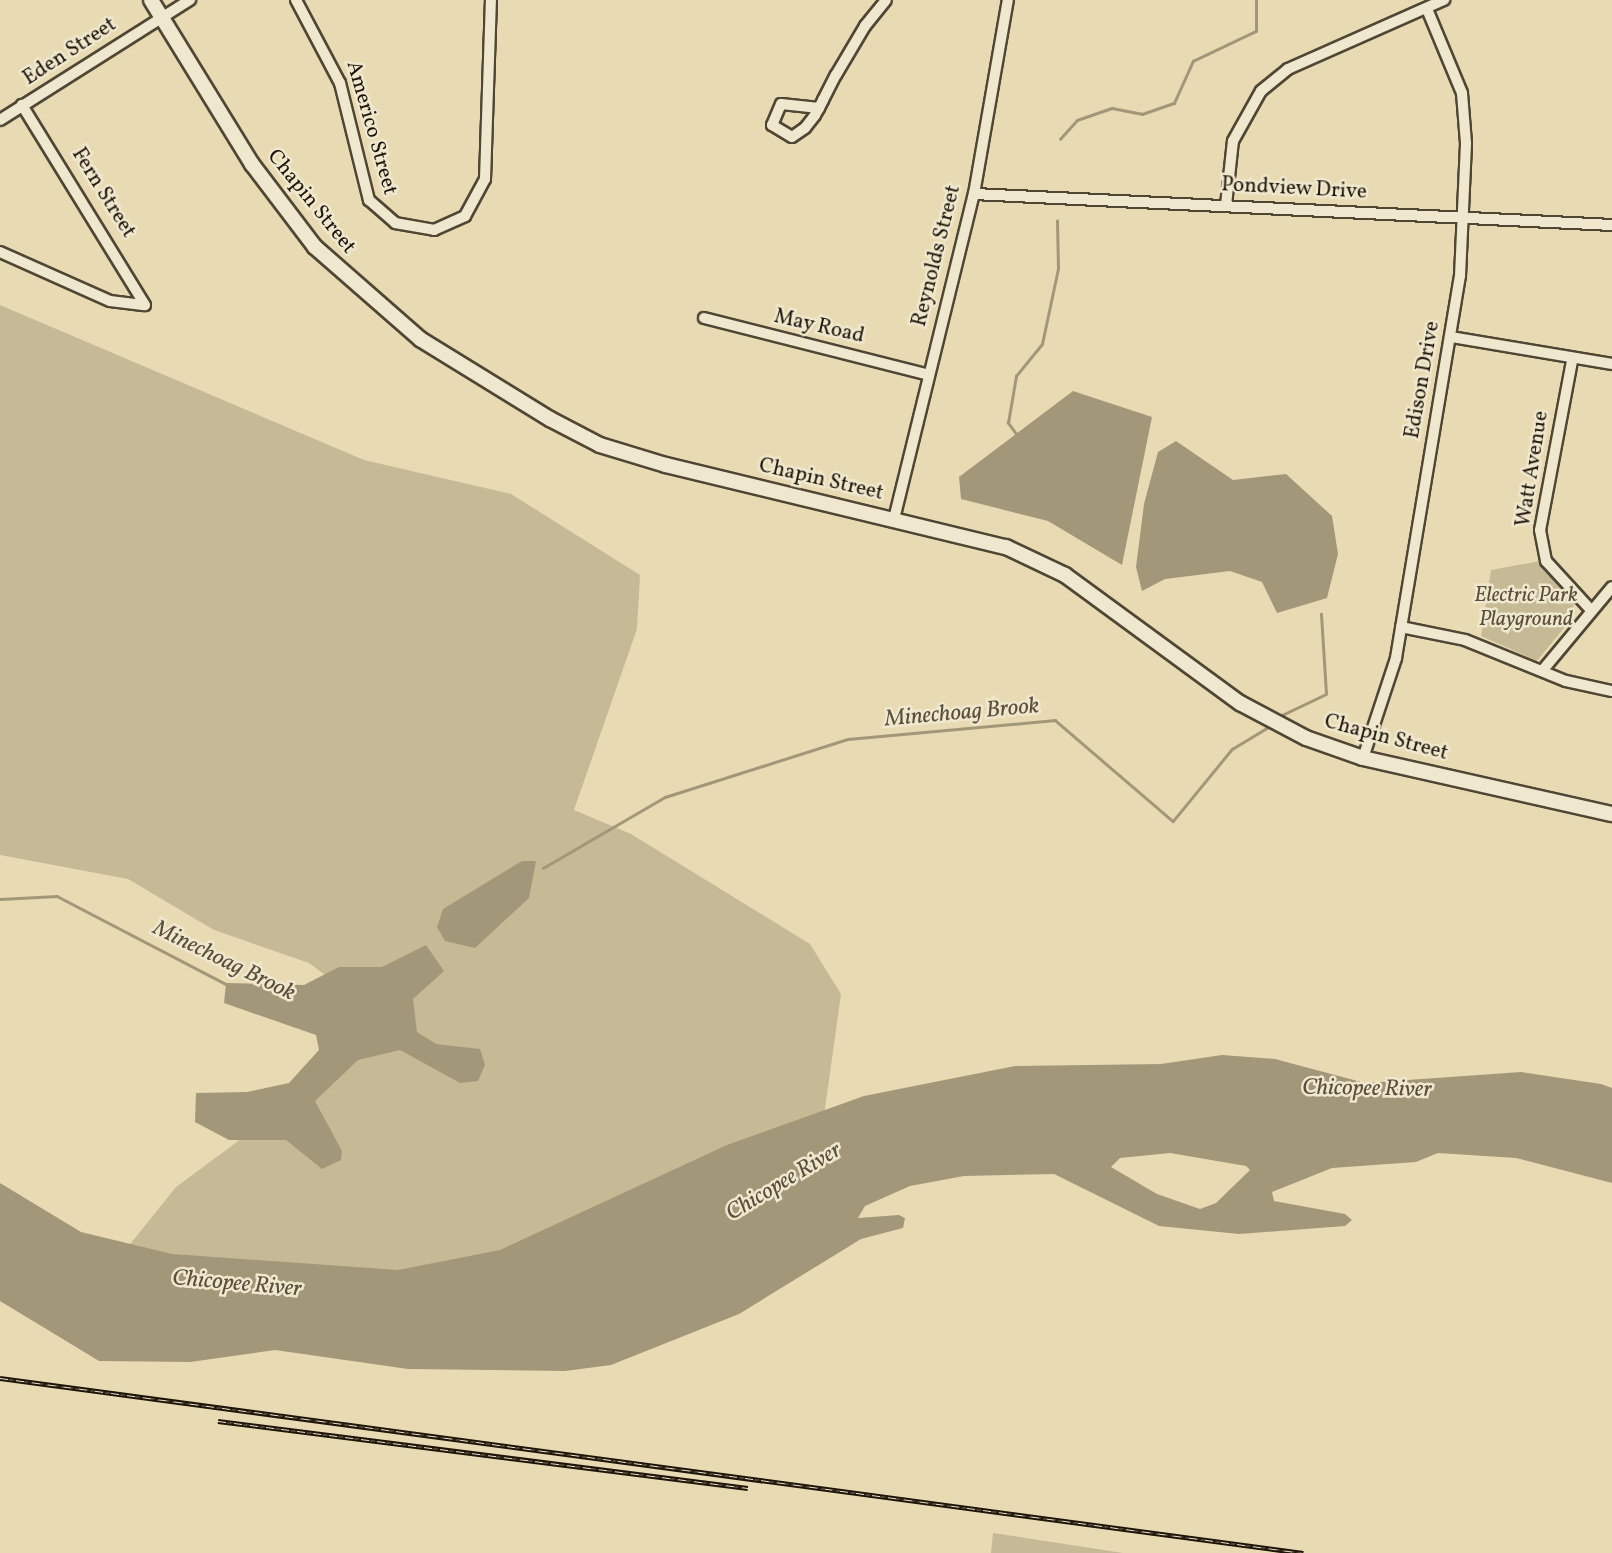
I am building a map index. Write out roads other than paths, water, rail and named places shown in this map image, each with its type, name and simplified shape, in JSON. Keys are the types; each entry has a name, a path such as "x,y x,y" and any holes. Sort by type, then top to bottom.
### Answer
{"main road":[{"name":"Chapin Street","path":"152,0 287,214 347,279 420,338 600,445 977,538 1045,564 1272,722 1363,758 1612,814"}],"street":[{"name":"Eden Street","path":"0,120 190,0"},
{"name":"Americo Street","path":"296,0 340,83 369,200 395,223 434,230 465,216 485,179 491,0"},
{"path":"818,108 886,0"},
{"name":"Reynolds Street","path":"894,519 926,374 974,194 1007,0"},
{"path":"1226,205 1233,141 1261,91 1288,69 1444,0"},
{"name":"Edison Drive","path":"1363,758 1401,628 1451,337 1461,218 1462,93 1427,9"},
{"name":"Fern Street","path":"0,252 110,301 145,305 22,105"},
{"name":"Pondview Drive","path":"974,194 1612,225"},
{"name":"May Road","path":"704,318 926,374"},
{"path":"1451,337 1572,361 1612,364"},
{"name":"Watt Avenue","path":"1572,361 1540,530 1546,561 1590,609"},
{"path":"1542,671 1590,609 1612,587"},
{"path":"1401,628 1465,640 1542,671 1612,691"}],"water":[{"path":"1073,391 1152,417 1122,565 1048,521 961,499 959,477"},
{"path":"1176,441 1233,480 1286,474 1332,516 1338,554 1327,598 1277,613 1262,582 1230,571 1165,579 1142,591 1136,567 1144,504 1158,452"},
{"path":"522,861 536,861 529,898 475,948 445,941 437,927 443,909"},
{"path":"426,945 444,971 413,999 417,1032 436,1044 480,1049 485,1065 478,1081 460,1083 400,1050 358,1060 315,1101 342,1151 341,1160 322,1169 286,1140 229,1140 195,1122 196,1093 247,1092 289,1083 319,1050 316,1035 224,1003 226,983 304,985 339,967 382,967"},
{"name":"Chicopee River","path":"1222,1055 1275,1059 1365,1083 1521,1072 1601,1084 1612,1088 1612,1183 1516,1158 1438,1153 1416,1162 1332,1168 1272,1192 1274,1201 1345,1214 1352,1220 1345,1226 1239,1234 1159,1226 1054,1174 964,1176 910,1186 865,1206 858,1218 899,1215 905,1218 903,1228 861,1239 739,1314 611,1365 565,1371 408,1369 275,1350 190,1362 99,1361 0,1301 0,1183 81,1232 172,1254 398,1270 500,1250 727,1145 864,1096 1015,1066 1161,1064","holes":["1170,1153 1246,1166 1250,1170 1216,1203 1200,1209 1157,1194 1111,1167 1120,1158"]}],"waterway":[{"name":"Minechoag Brook","path":"1060,139 1077,120 1112,108 1142,114 1174,103 1193,61 1256,31 1256,0"},
{"name":"Minechoag Brook","path":"1016,434 1008,423 1016,376 1042,344 1058,269 1057,221"},
{"name":"Minechoag Brook","path":"1276,718 1326,694 1321,614"},
{"name":"Minechoag Brook","path":"543,868 665,797 848,739 1055,720 1173,821 1232,749 1270,726"},
{"name":"Minechoag Brook","path":"0,899 57,896 228,985"}],"railway":[{"path":"0,1378 1303,1553"},
{"path":"218,1421 748,1488"}],"park label":[{"name":"Electric Park Playground","path":"1526,608"}]}
